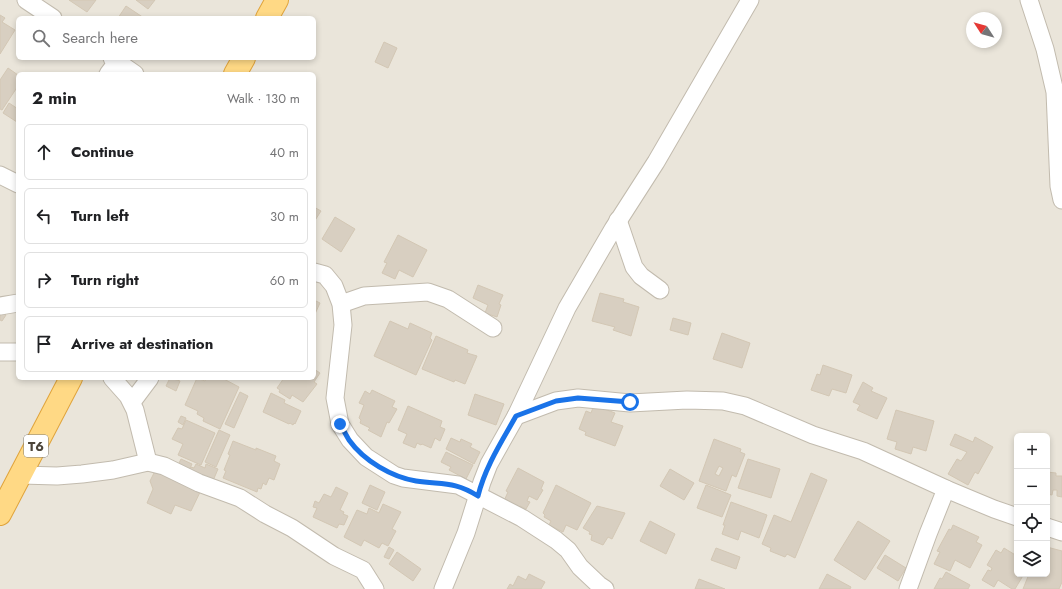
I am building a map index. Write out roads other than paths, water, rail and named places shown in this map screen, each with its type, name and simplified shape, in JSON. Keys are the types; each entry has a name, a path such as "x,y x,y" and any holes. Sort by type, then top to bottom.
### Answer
{"highway":[{"path":"268,16 277,0"},
{"path":"236,72 243,60"},
{"name":"T6","path":"0,514 70,380"}],"street":[{"path":"26,0 50,16"},
{"path":"443,589 466,533 482,482 516,416 567,308 618,220 656,162 750,0"},
{"path":"1029,0 1045,49 1055,92 1059,186 1062,200"},
{"path":"112,65 130,72"},
{"path":"0,175 16,183"},
{"path":"618,220 634,267 641,276 660,290"},
{"path":"316,273 325,275 334,286 342,304 343,325 335,398 340,424 350,440 366,457 394,475 418,481 441,482 458,486 515,514 556,540 568,550 580,567 605,589"},
{"path":"342,304 364,296 428,292 448,299 493,328"},
{"path":"0,306 16,303"},
{"path":"0,352 16,352"},
{"path":"114,380 132,402 148,462"},
{"path":"132,402 148,380"},
{"path":"516,416 556,401 578,398 630,402 687,400 723,401 745,406 813,435 863,451 946,489 1014,516"},
{"path":"21,475 57,476 82,474 113,470 148,462 164,466 199,483 240,498 265,514 292,528 334,556 363,570 375,589"},
{"path":"908,589 946,489"},
{"path":"1050,528 1062,532"}]}
